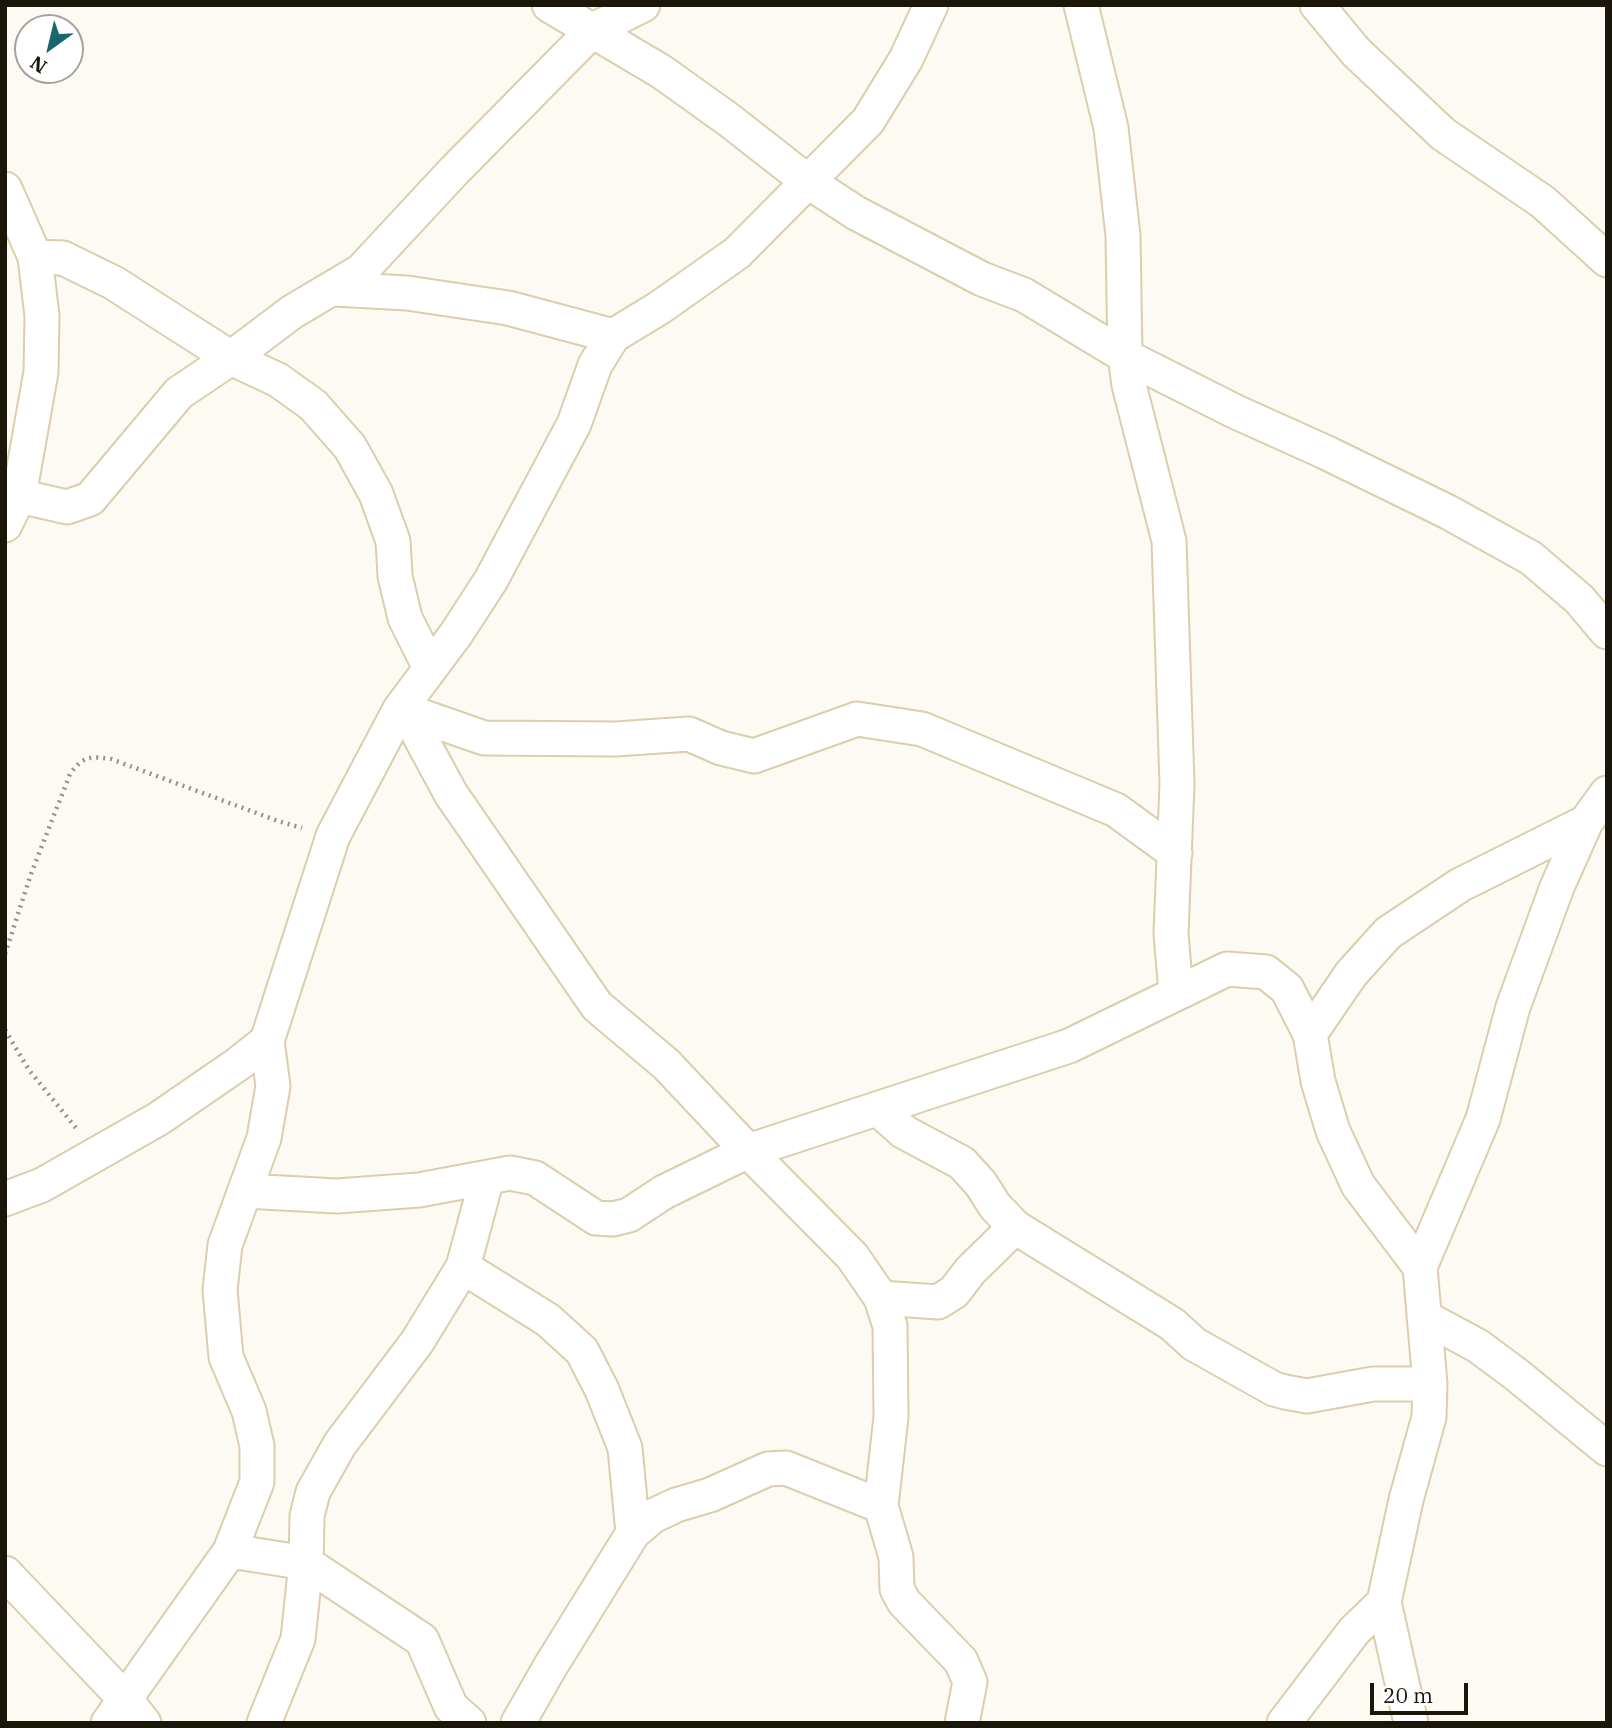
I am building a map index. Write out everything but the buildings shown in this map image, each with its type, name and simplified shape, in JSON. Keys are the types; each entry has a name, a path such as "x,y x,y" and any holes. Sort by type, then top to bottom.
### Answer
{"street":[{"path":"549,5 684,88 807,181 856,213 982,279 1024,295 1125,356 1234,411 1448,512 1531,558 1579,600 1607,632"},
{"path":"19,496 68,507 90,499 178,393 231,358 292,312 361,271 453,172 593,30 643,5"},
{"path":"5,1573 126,1715 230,1551 257,1482 257,1446 249,1411 226,1357 220,1290 225,1245 264,1138 273,1086 267,1041 333,836 410,712 430,668 491,580 574,424 595,365 614,336 737,253 868,121 906,59 931,5"},
{"path":"1081,5 1111,128 1123,236 1125,356 1129,385 1169,541 1177,784 1171,934 1176,993"},
{"path":"1317,5 1356,52 1443,134 1543,202 1607,260"},
{"path":"5,189 35,257 42,316 41,372 19,496 5,525"},
{"path":"35,257 63,258 114,283 231,358 278,380 313,405 350,447 376,494 393,541 395,576 405,618 430,668"},
{"path":"334,289 407,293 508,308 614,336"},
{"path":"410,712 484,738 616,738 688,734 721,748 754,755 857,719 922,729 1116,810 1175,853"},
{"path":"410,712 419,735 451,794 597,1006 666,1064 852,1255 881,1298 890,1326 891,1417 881,1506 896,1557 897,1589 904,1602 961,1661 970,1682 961,1723"},
{"path":"1411,1723 1384,1602 1406,1500 1429,1417 1430,1384 1420,1267 1483,1119 1513,1007 1557,887 1586,822 1607,793"},
{"path":"1310,1034 1351,974 1388,933 1461,885 1586,822"},
{"path":"245,1191 337,1196 419,1190 510,1173 535,1178 596,1217 613,1219 629,1215 664,1192 748,1151 1069,1046 1227,970 1266,972 1287,989 1310,1034 1318,1081 1333,1131 1358,1185 1420,1267"},
{"path":"6,1201 42,1185 158,1119 267,1041"},
{"path":"879,1110 904,1132 962,1163 981,1184 995,1206 1016,1227 1172,1324 1194,1344 1274,1390 1307,1396 1373,1384 1430,1384"},
{"path":"264,1723 298,1639 306,1563 307,1516 313,1492 340,1444 417,1342 463,1267 487,1178"},
{"path":"881,1298 939,1302 954,1292 970,1271 1016,1227"},
{"path":"463,1267 548,1320 582,1351 602,1390 625,1448 632,1533"},
{"path":"1424,1317 1478,1346 1607,1449"},
{"path":"518,1723 632,1533 653,1516 676,1505 710,1495 768,1469 786,1468 881,1506"},
{"path":"230,1551 306,1563 422,1640 451,1707 469,1723"},
{"path":"1284,1723 1354,1631 1384,1602"}],"path":[{"path":"5,954 70,774 80,761 93,757 111,759 278,821 333,836"},
{"path":"5,1030 29,1070 61,1112 100,1153"}]}
